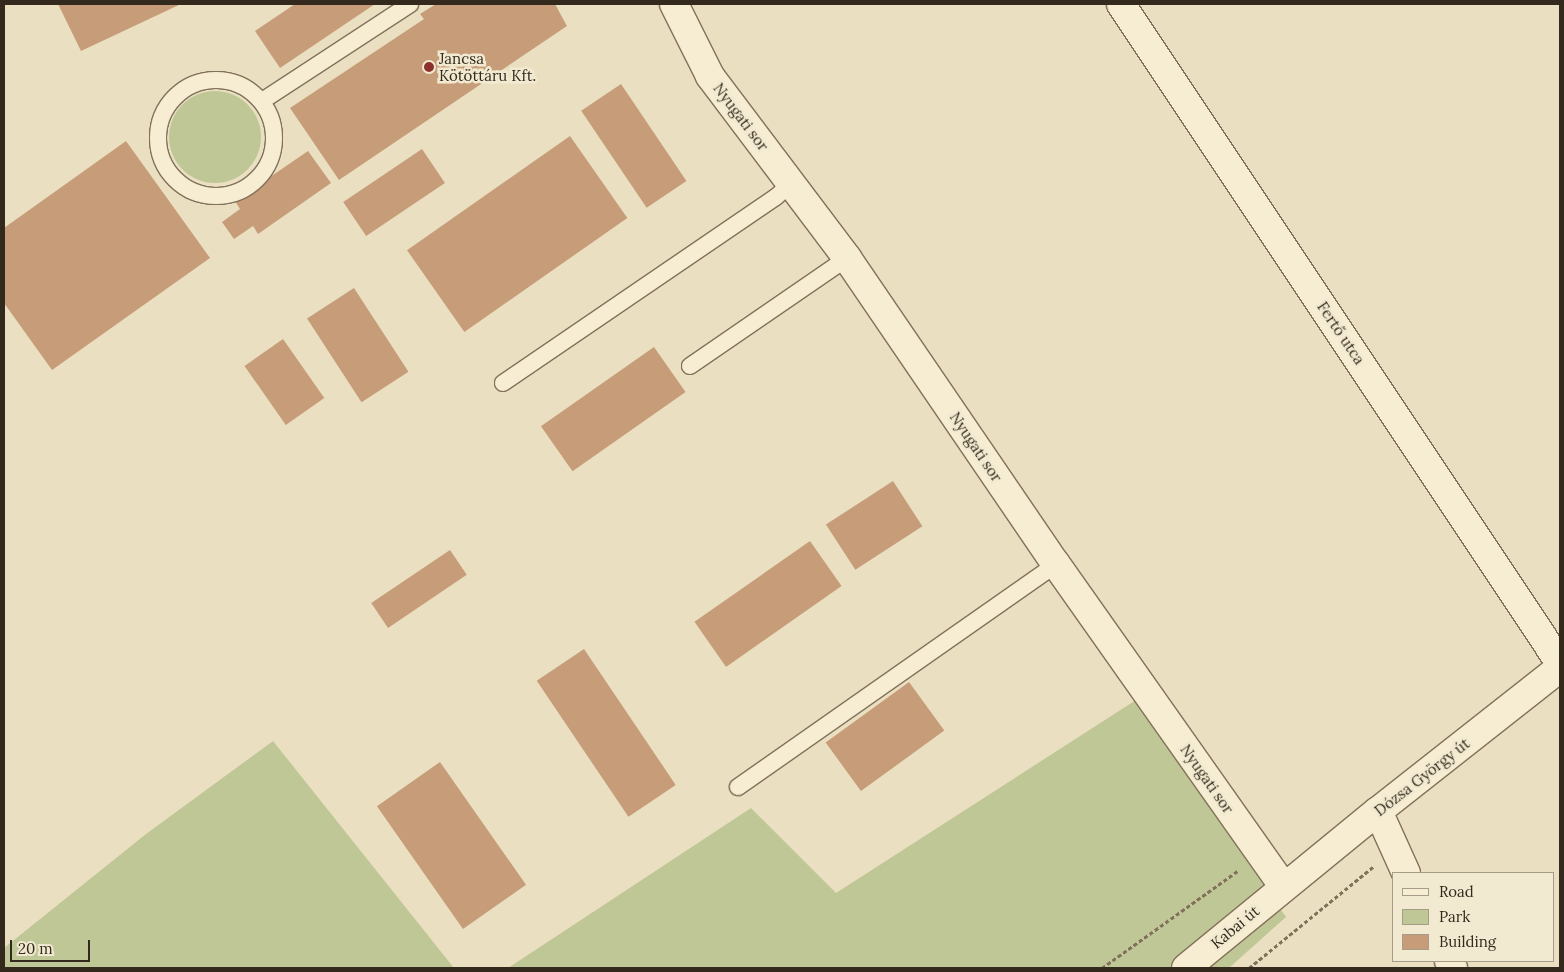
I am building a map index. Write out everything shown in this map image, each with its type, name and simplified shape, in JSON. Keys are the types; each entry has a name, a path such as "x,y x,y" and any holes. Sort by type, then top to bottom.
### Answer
{"street":[{"name":"Nyugati sor","path":"674,4 710,76 792,182 847,258 1056,564 1284,886"},
{"name":"Fertő utca","path":"1121,4 1560,662"},
{"name":"Dózsa György út","path":"1284,886 1560,668"},
{"path":"1378,811 1401,861"},
{"name":"Kabai út","path":"1186,968 1284,886"}],"lane":[{"path":"262,101 410,4"},
{"path":"204,80 226,80 246,88 262,101 272,120 275,142 269,162 256,180 239,192 218,196 196,193 178,182 164,165 158,144 160,123 169,104 184,89 204,80"},
{"path":"503,383 776,197 792,182"},
{"path":"690,366 847,258"},
{"path":"738,787 1056,564"}],"path":[{"path":"1102,968 1262,854"},
{"path":"1249,968 1401,861"}],"green space":[{"path":"215,91 233,94 248,104 258,119 261,137 258,155 248,170 233,180 215,183 197,180 182,170 172,155 169,137 172,119 182,104 197,94"},
{"path":"1136,700 1286,917 1229,968 508,968 751,808 836,893"},
{"path":"273,741 454,968 4,968 4,948 146,834"}],"building":[{"path":"58,4 181,4 81,51"},
{"path":"295,4 375,4 280,68 255,31"},
{"name":"Jancsa Kötöttáru Kft.","path":"436,4 555,4 567,26 339,180 290,108 424,19 420,14"},
{"path":"621,84 686,181 647,208 581,111"},
{"path":"570,136 627,218 464,332 407,250"},
{"path":"126,141 210,258 52,370 4,303 4,228"},
{"path":"422,149 445,183 366,236 343,202"},
{"path":"308,151 331,183 258,234 253,226 234,239 222,222 240,209 235,201"},
{"path":"354,288 408,372 361,402 307,318"},
{"path":"283,339 324,398 286,425 244,366"},
{"path":"654,347 686,392 573,471 541,426"},
{"path":"893,481 922,526 855,570 826,525"},
{"path":"810,541 842,586 726,667 694,622"},
{"path":"450,550 467,575 388,628 371,603"},
{"path":"584,649 676,785 628,817 537,681"},
{"path":"909,682 944,731 861,791 826,743"},
{"path":"440,762 526,885 463,929 377,806"}],"place":[{"name":"Jancsa Kötöttáru Kft.","path":"429,67"}]}
